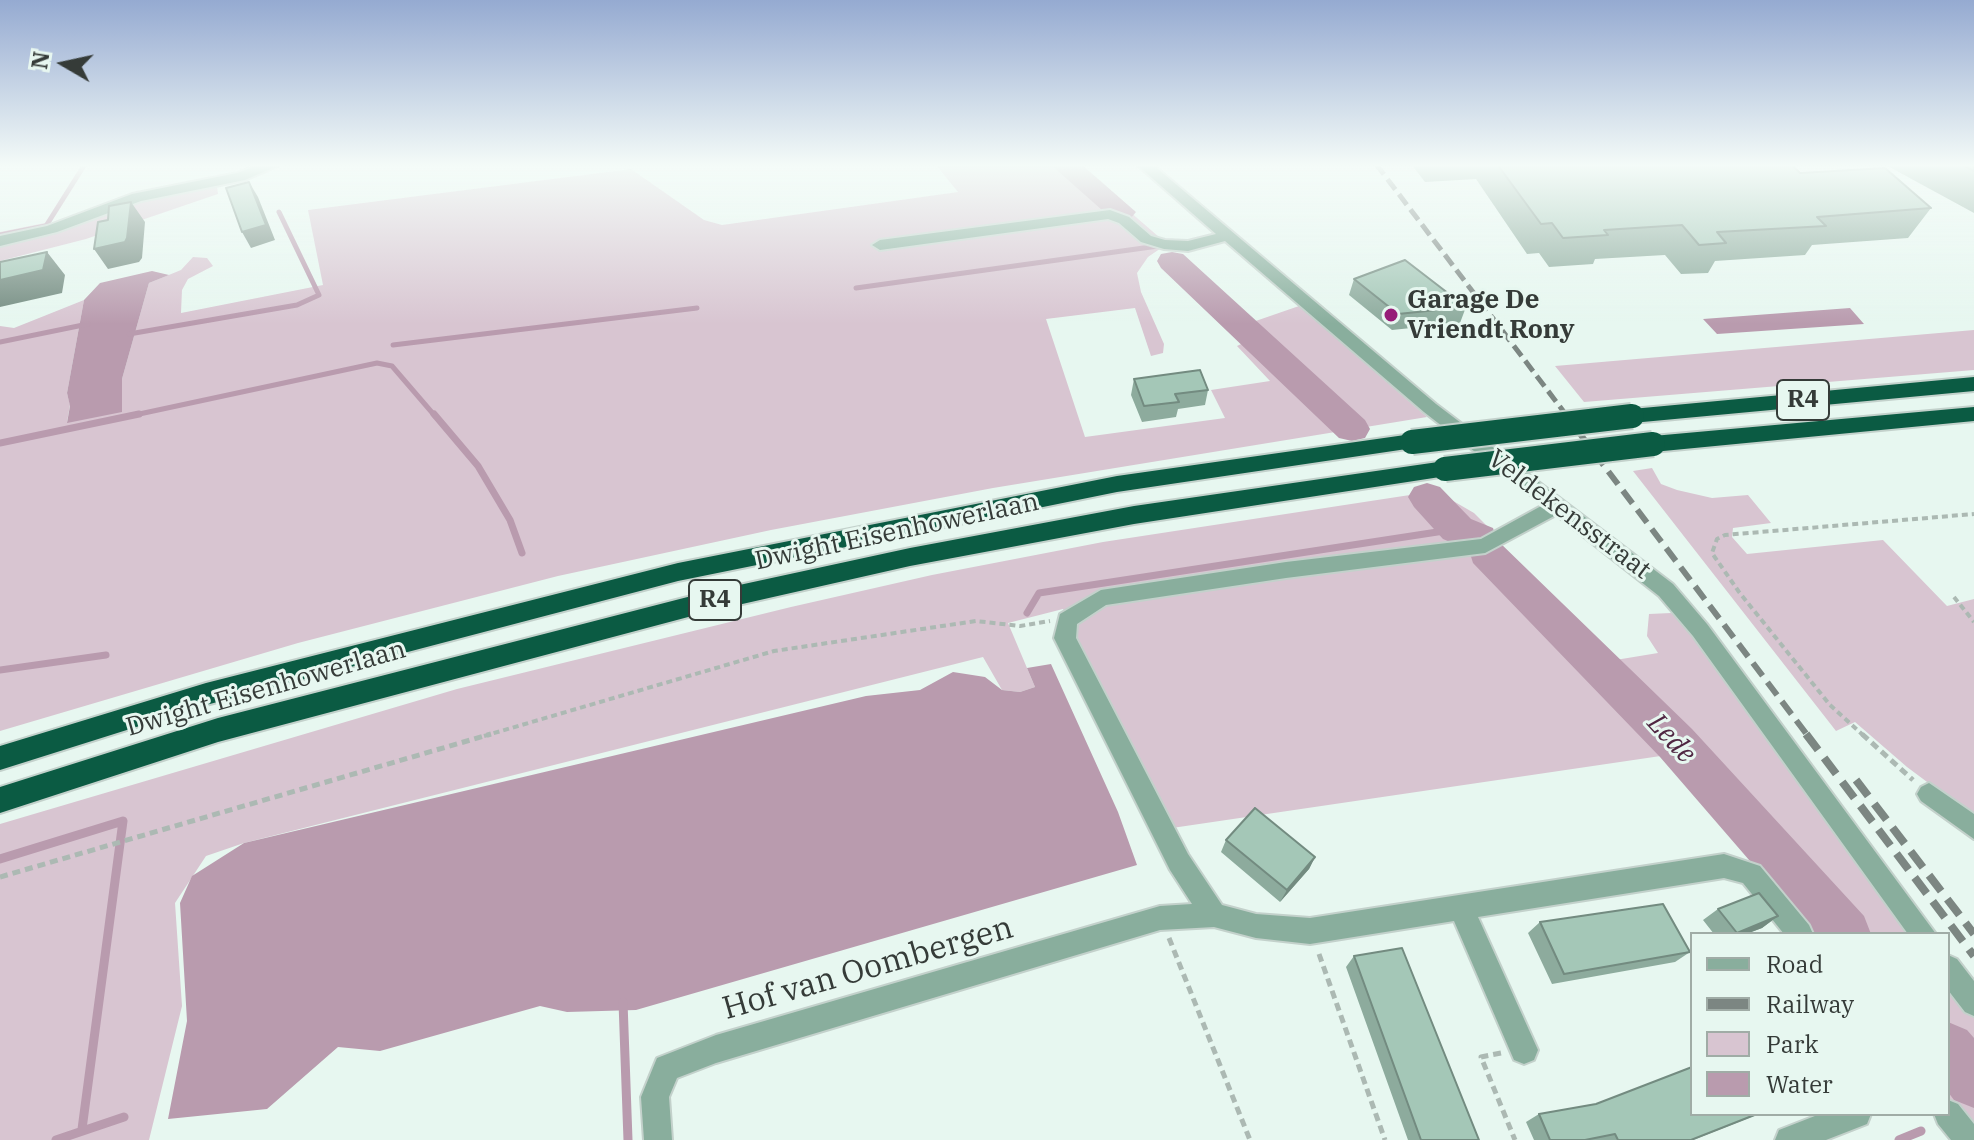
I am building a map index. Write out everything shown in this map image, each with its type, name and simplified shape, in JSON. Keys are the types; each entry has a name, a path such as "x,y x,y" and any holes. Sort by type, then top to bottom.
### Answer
{"highway":[{"name":"Dwight Eisenhowerlaan","path":"0,758 206,694 678,572 1117,484 1412,442 1632,416 1974,384"},
{"name":"Dwight Eisenhowerlaan","path":"0,800 218,730 707,602 910,557 1134,515 1445,469 1653,444 1974,414"}],"street":[{"path":"0,241 52,229 83,217"},
{"path":"880,245 1086,217"},
{"path":"1117,217 1146,239 1164,244 1188,246 1227,236"},
{"name":"Veldekensstraat","path":"1205,217 1430,408 1636,565 1675,600 1922,932"},
{"path":"1214,915 1179,862 1065,638 1067,620 1101,598 1299,568 1485,546 1557,506"},
{"path":"1929,794 1974,828"},
{"path":"1160,918 1214,915 1256,926 1310,931 1724,866 1751,874 1798,932"},
{"path":"1461,908 1524,1050"},
{"name":"Hof van Oombergen","path":"658,1140 655,1097 667,1068 716,1049 1160,918"},
{"path":"1950,971 1974,1003"},
{"path":"1789,1140 1852,1116"},
{"path":"1950,1116 1969,1140"}],"path":[{"path":"1929,794 1830,705 1739,592 1712,553 1717,539 1725,535 1974,514"},
{"path":"1954,597 1974,622"},
{"path":"0,877 774,651 976,621 1020,626 1067,620"},
{"path":"1160,918 1250,1140"},
{"path":"1310,931 1385,1140"},
{"path":"1515,1140 1481,1057 1524,1050"}],"green space":[{"path":"92,217 150,217 86,239 0,261 0,232 50,222 47,233"},
{"path":"309,217 700,217 722,225 778,217 1136,217 1167,244 1148,257 1137,273 1141,292 1164,344 1163,353 1151,356 1135,308 1046,319 1085,437 1225,418 1211,390 1270,381 1237,346 1258,336 1247,324 1299,306 1427,417 993,488 771,530 558,576 298,643 0,731 0,326 14,328 84,300 67,393 70,405 67,422 122,411 122,379 149,283 181,270 193,257 207,258 213,266 188,279 182,290 181,313 323,285"},
{"path":"1974,330 1974,370 1584,402 1555,366"},
{"path":"1652,468 1661,484 1677,490 1712,498 1748,495 1771,523 1733,528 1732,537 1747,554 1883,540 1947,606 1974,599 1974,817 1907,767 1855,722 1836,731 1633,471"},
{"path":"1436,491 1474,513 1493,532 1579,666 1658,653 1647,636 1649,614 1671,613 1684,622 1912,932 1809,932 1768,881 1681,753 1172,828 1063,609 1008,623 1035,687 1020,692 1002,690 983,657 244,843 206,856 175,903 182,1006 149,1140 0,1140 0,824 457,689 791,607 932,575 1103,542"},
{"path":"1950,985 1974,1017 1974,1136 1950,1106"}],"water":[{"path":"152,271 169,275 149,283 122,379 122,412 67,423 70,406 67,393 84,300 100,283"},
{"path":"1850,308 1864,324 1717,334 1703,319"},
{"path":"1051,664 1118,812 1137,865 636,1010 567,1012 540,1006 380,1051 338,1047 267,1109 168,1119 187,1021 180,903 192,876 244,843 866,696 920,690 953,672 985,677 1002,690 1020,692 1035,687 1027,668"}],"building":[{"path":"108,217 129,217 127,238 125,242 94,249 98,222 108,220"},
{"path":"237,217 263,217 266,225 242,232"},
{"path":"1536,217 1817,217 1826,226 1717,232 1726,243 1699,245 1682,225 1604,230 1608,235 1563,238 1552,223 1541,224"},
{"path":"47,252 43,270 0,280 0,262"},
{"path":"1405,260 1466,307 1398,314 1354,279"},
{"path":"1200,370 1208,390 1175,394 1179,402 1144,406 1134,379"},
{"path":"1255,808 1315,857 1287,890 1226,840"},
{"path":"1759,893 1778,916 1736,932 1718,909"},
{"path":"1663,904 1690,952 1564,974 1540,922"},
{"path":"1402,948 1479,1140 1421,1140 1354,956"},
{"path":"1690,1068 1690,1116 1752,1116 1691,1140 1618,1140 1615,1134 1585,1140 1550,1140 1539,1114 1596,1104"}],"waterway":[{"path":"0,235 46,226 52,217"},
{"path":"129,334 297,305 319,295 282,217"},
{"path":"856,288 1158,246"},
{"name":"Lede","path":"1172,261 1352,429"},
{"path":"393,345 697,308"},
{"path":"0,342 88,324"},
{"path":"130,416 377,363 392,366 435,416"},
{"path":"0,443 139,414"},
{"path":"434,414 478,466 510,520 522,553"},
{"name":"Lede","path":"1427,497 1457,529 1479,538"},
{"path":"1027,613 1039,593 1457,529"},
{"name":"Lede","path":"1487,552 1676,743 1844,932"},
{"path":"0,670 106,655"},
{"path":"0,859 123,821 82,1129"},
{"path":"623,1002 628,1140"},
{"name":"Lede","path":"1950,1051 1974,1080"},
{"path":"56,1140 124,1117"},
{"path":"1899,1140 1921,1131"}],"railway":[{"path":"1416,217 1567,416"},
{"path":"1565,414 1808,736"},
{"path":"1806,734 1974,956"},
{"path":"1856,780 1974,934"}],"place":[{"name":"Garage De Vriendt Rony","path":"1391,315"}]}
